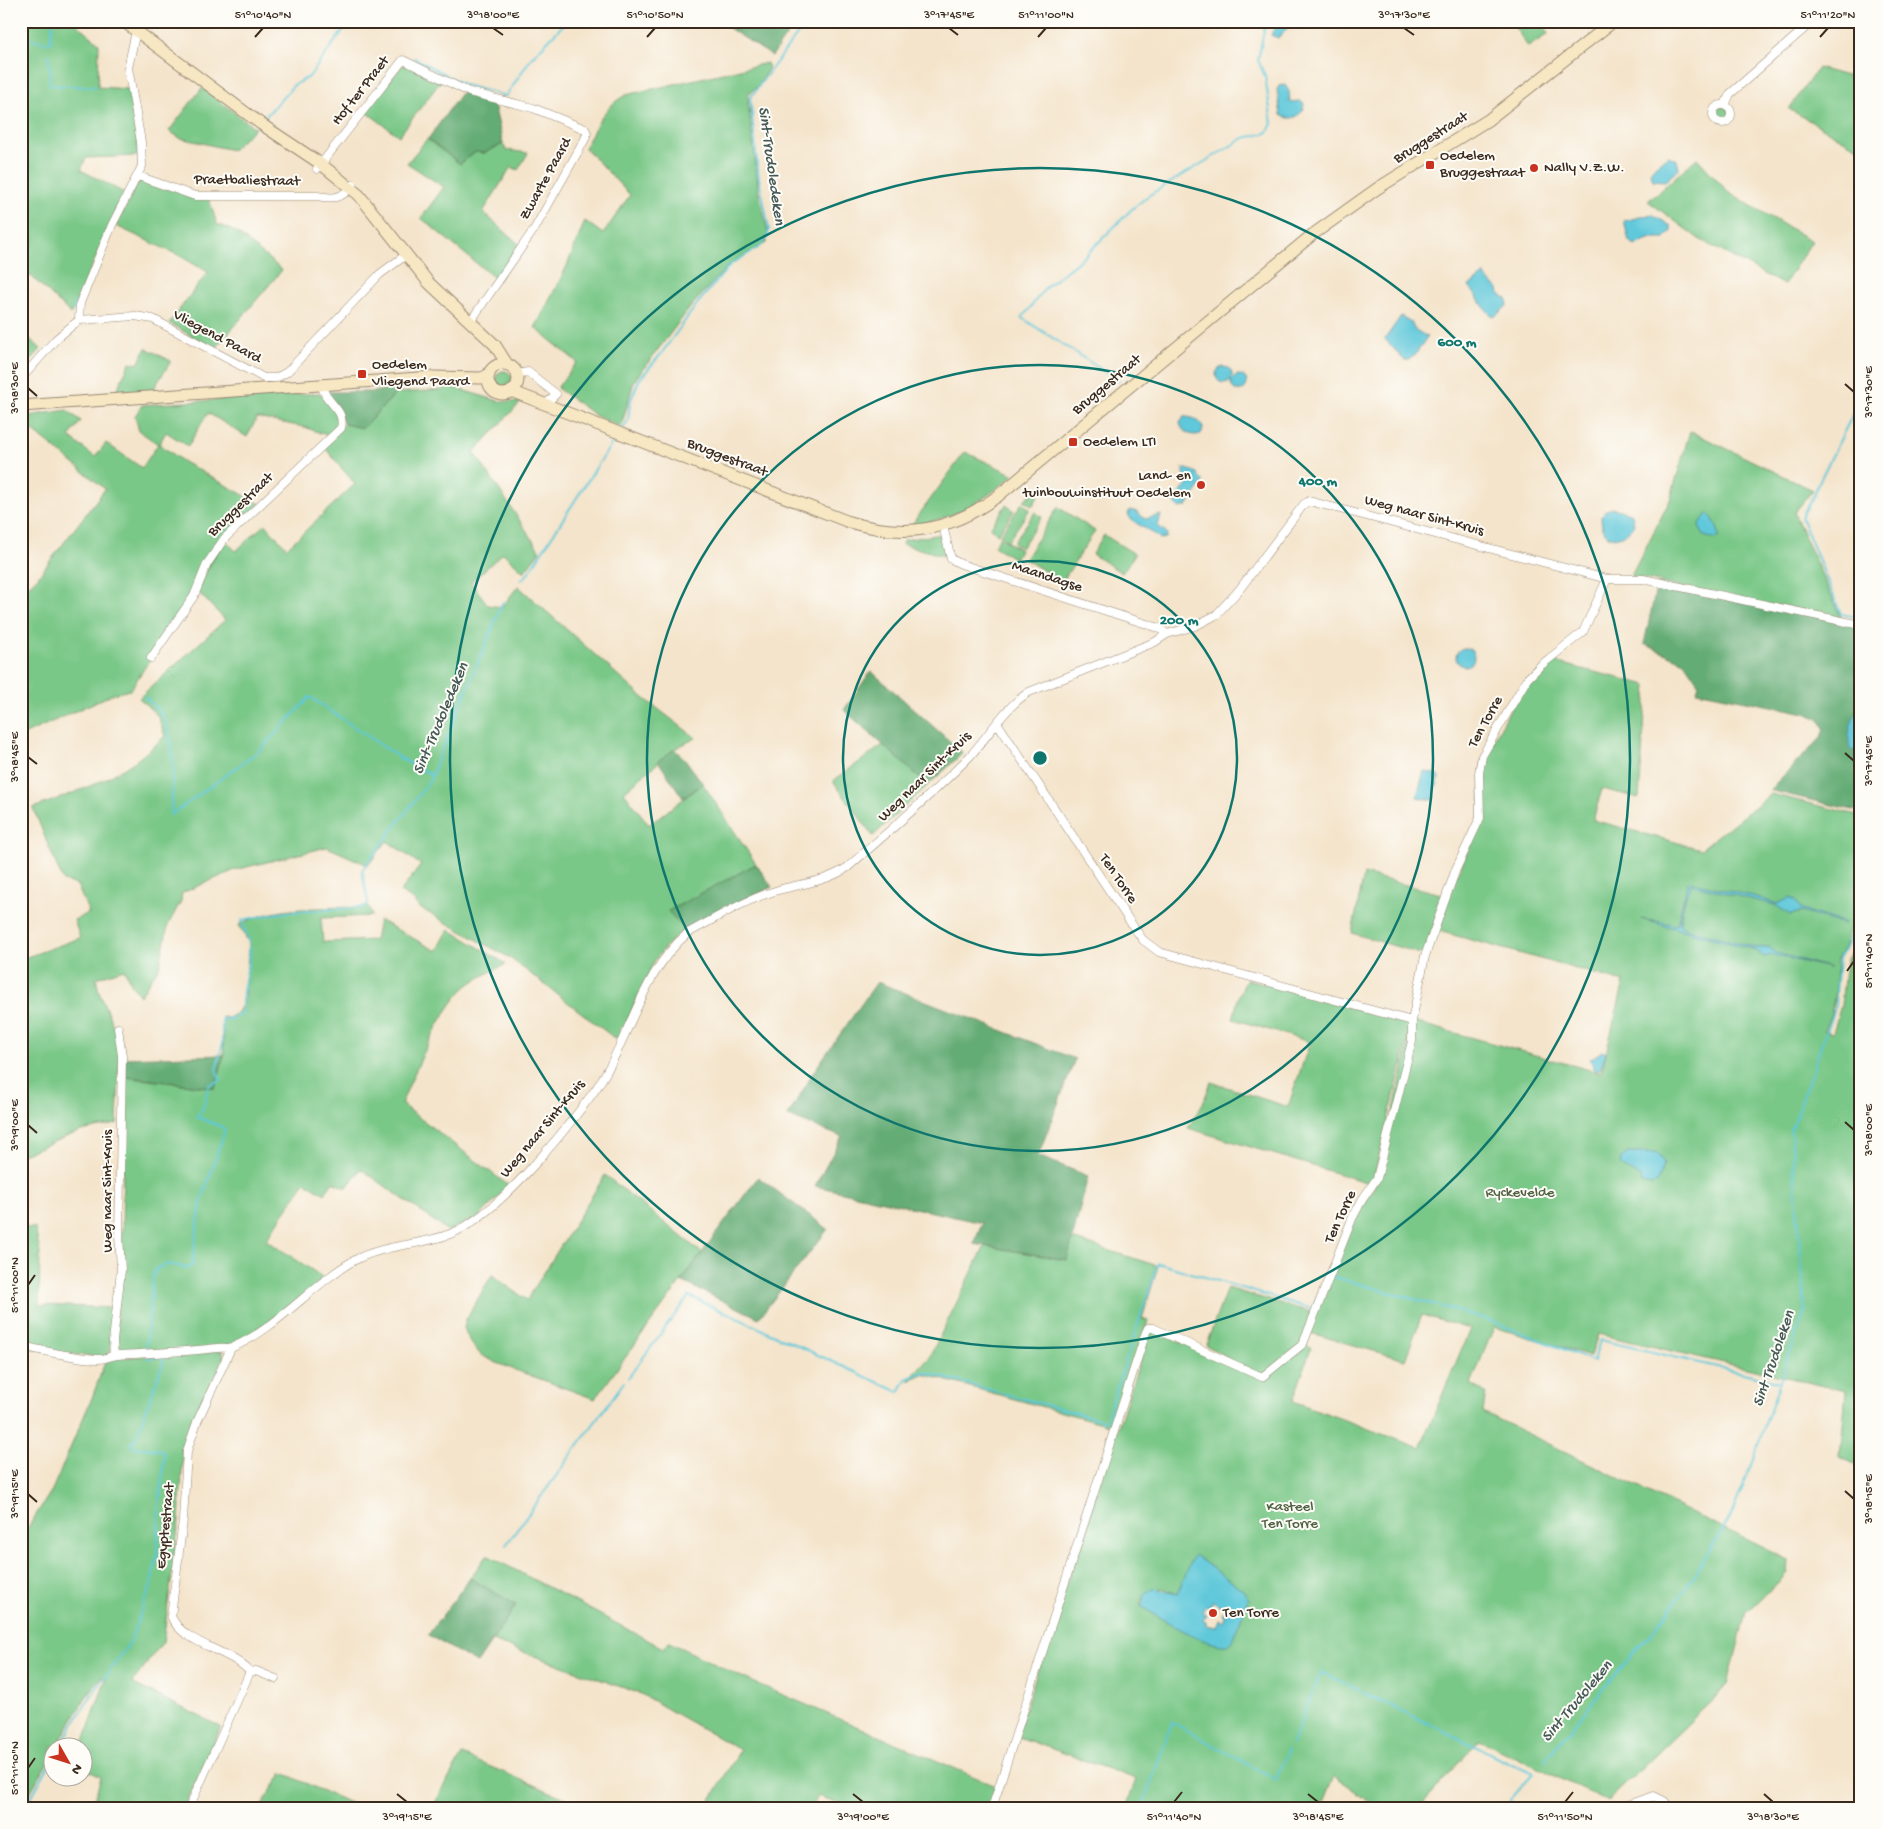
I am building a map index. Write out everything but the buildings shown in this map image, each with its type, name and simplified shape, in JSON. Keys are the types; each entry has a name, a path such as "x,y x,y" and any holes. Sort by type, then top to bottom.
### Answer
{"main road":[{"path":"123,21 350,188 365,202 429,283 495,345 507,364 514,368 518,377 511,391 501,393 492,388 467,385 446,377"},
{"name":"Bruggestraat","path":"518,377 524,386 560,409 849,522 887,531 916,531 943,526 968,516 998,496 1312,235 1378,188 1488,120 1614,21"},
{"path":"485,337 493,354 492,388"},
{"path":"21,406 446,377 481,378 507,364"},
{"name":"Bruggestraat","path":"511,391 548,402"}],"street":[{"path":"1725,105 1730,94 1814,21"},
{"path":"21,379 56,339 79,320 80,303 112,225 142,166 141,142 128,68 136,31"},
{"name":"Hof ter Praet","path":"319,167 403,60 458,88 492,98"},
{"name":"Zwarte Paard","path":"470,322 539,222 587,133 585,129 579,126 548,116 533,108 492,98"},
{"name":"Praetbaliestraat","path":"138,176 183,194 202,196 317,196 331,198 350,188"},
{"name":"Vliegend Paard","path":"79,320 135,316 153,320 264,378 273,379 287,372 380,274 406,255"},
{"name":"Bruggestraat","path":"151,658 194,596 207,564 224,539 341,428 341,414 325,395 322,385"},
{"name":"Weg naar Sint-Kruis","path":"21,1346 98,1360 114,1355 231,1348 259,1331 325,1280 356,1260 378,1250 433,1240 459,1230 477,1220 512,1187 591,1096 628,1031 651,976 676,942 688,933 774,891 818,882 838,874 878,841 969,757 1012,705 1029,692 1155,642 1167,634 1195,626 1216,615 1239,590 1304,504 1309,501 1323,503 1607,579 1643,580 1861,625"},
{"name":"Maandagse","path":"943,526 951,559 961,564 1159,628 1167,634"},
{"name":"Ten Torre","path":"992,1808 1148,1328 1153,1328 1262,1377 1299,1349 1306,1337 1352,1219 1380,1172 1412,1041 1412,1021 1423,965 1432,934 1456,869 1480,818 1479,773 1482,756 1527,679 1540,666 1583,632 1607,579"},
{"name":"Ten Torre","path":"998,724 1132,926 1153,948 1159,952 1251,979 1412,1021"},
{"name":"Weg naar Sint-Kruis","path":"114,1355 113,1341 121,1263 119,1235 122,1056 118,1028"},
{"name":"Egyptestraat","path":"231,1348 197,1422 187,1451 183,1520 171,1616 174,1624 185,1633 241,1664 250,1672 256,1671 276,1679"},
{"path":"189,1808 250,1672"},
{"path":"1619,1807 1654,1796 1664,1801 1670,1808"}],"green space":[{"path":"21,21 73,21 99,43 98,87 129,89 139,156 86,158 81,170 124,193 71,314 30,275 21,285"},
{"path":"718,21 797,21 772,56"},
{"path":"1517,21 1540,21 1548,34 1528,47 1513,24"},
{"path":"404,63 441,81 399,136 365,111"},
{"path":"767,63 769,68 757,87 748,94 759,193 768,233 766,243 728,266 692,305 634,381 621,427 596,416 557,388 577,362 535,328 566,268 585,221 603,234 630,195 585,148 606,111 626,95"},
{"path":"1818,68 1861,80 1861,150 1789,109"},
{"path":"202,88 255,128 232,150 180,138 169,131"},
{"path":"462,92 493,100 503,144 484,153 475,152 460,164 428,139"},
{"path":"1723,107 1728,109 1730,114 1728,119 1723,121 1718,119 1716,114 1718,109"},
{"path":"427,139 460,164 475,152 484,153 503,144 506,150 528,153 518,170 511,167 483,212 521,246 498,281 421,218 444,187 407,163"},
{"path":"1697,158 1729,193 1812,241 1784,285 1699,239 1648,201"},
{"path":"140,179 209,199 217,224 236,232 282,270 215,349 169,323 208,272 178,255 116,226"},
{"path":"21,331 41,349 21,372"},
{"path":"146,348 171,361 151,393 114,396 130,362 138,364"},
{"path":"504,371 510,373 512,379 510,385 504,387 498,385 496,379 498,373"},
{"path":"448,386 499,401 521,402 474,452 540,551 524,572 503,553 471,582 488,605 502,607 518,586 640,695 696,738 674,749 624,792 649,825 703,784 756,864 669,911 684,929 666,946 655,960 619,1038 613,1037 510,958 418,907 415,901 400,892 421,865 387,841 368,865 327,847 235,870 182,893 181,901 168,925 160,965 140,996 124,969 96,978 99,992 120,1042 117,1124 81,1131 21,1155 21,959 80,938 74,920 89,913 77,885 63,881 33,808 119,772 165,736 158,716 139,698 225,620 198,592 206,571 225,540 236,551 265,524 287,548 355,484 325,448 344,424 363,428 396,393 442,390"},
{"path":"395,387 396,393 363,428 344,424 326,392 374,392"},
{"path":"320,393 336,410 341,423 332,437 304,427 257,418 247,437 208,413 188,446 166,432 159,444 184,462 260,504 229,532 196,590 130,690 113,694 21,736 21,593 37,578 105,489 21,421 21,417 67,410 81,421 69,437 95,457 106,443 142,468 158,444 139,431 135,416 142,405"},
{"path":"1690,431 1813,490 1794,513 1843,622 1631,576 1670,500"},
{"path":"965,452 1014,475 978,502 954,514 910,527"},
{"path":"1034,492 1039,496 1032,506 1024,500"},
{"path":"1022,503 1030,509 1008,541 1000,535"},
{"path":"1006,505 1014,511 998,534 990,528"},
{"path":"1058,507 1095,531 1062,582 1025,559"},
{"path":"1035,512 1042,517 1021,548 1013,543"},
{"path":"942,534 947,551 944,556 902,544 903,540"},
{"path":"1104,535 1135,554 1122,573 1092,554"},
{"path":"1000,537 1020,550 1015,559 994,546"},
{"path":"1657,584 1861,626 1861,812 1769,790 1821,738 1824,728 1819,719 1805,713 1697,691 1699,684 1684,662 1644,644"},
{"path":"1550,661 1647,685 1639,798 1602,789 1593,820 1701,849 1771,794 1861,816 1861,903 1853,918 1845,946 1837,959 1836,988 1831,1013 1824,1031 1833,1033 1841,1005 1846,961 1852,950 1861,921 1861,1467 1840,1457 1846,1391 1598,1334 1591,1356 1494,1327 1471,1384 1486,1393 1483,1412 1789,1560 1788,1573 1746,1613 1728,1685 1608,1801 1479,1740 1419,1808 1378,1808 1334,1776 1321,1808 1126,1808 1136,1779 1016,1736 1150,1330 1264,1374 1233,1362 1206,1345 1227,1288 1314,1313 1324,1288 1330,1289 1328,1286 1352,1222 1377,1182 1414,1022 1601,1073 1624,982 1435,930 1447,896 1480,825 1482,762 1521,690","holes":["1422,1315 1470,1329 1420,1448 1293,1401 1311,1348 1306,1345 1311,1333 1405,1360","1162,1588 1177,1594 1248,1603 1211,1643 1140,1603 1145,1595"]},
{"path":"871,671 963,753 928,785 844,710"},
{"path":"883,745 928,785 873,836 833,781"},
{"path":"674,749 685,759 703,784 683,798 658,761"},
{"path":"756,864 772,887 684,929 668,911"},
{"path":"1364,874 1445,895 1424,955 1352,933"},
{"path":"369,907 372,916 321,918 323,942 375,940 379,920 437,951 449,929 506,964 475,980 456,997 429,1042 401,1104 509,1186 479,1217 448,1231 361,1169 346,1188 332,1182 325,1194 305,1182 266,1240 321,1276 322,1280 270,1323 238,1342 225,1346 195,1350 120,1351 115,1348 122,1246 124,1077 215,1088 224,1055 222,1017 229,1018 238,1012 244,1001 249,943 239,925 268,914 285,911"},
{"path":"1247,979 1405,1022 1411,1028 1372,1184 1188,1128 1203,1103 1211,1082 1288,1107 1310,1042 1233,1019 1239,995"},
{"path":"877,982 1075,1059 1038,1156 1088,1176 1067,1260 974,1244 982,1223 815,1186 842,1137 788,1116 814,1071"},
{"path":"224,1055 215,1088 120,1076 121,1058"},
{"path":"605,1175 702,1253 595,1399 499,1364 481,1355 470,1342 464,1328 466,1319 492,1275 527,1300"},
{"path":"758,1177 828,1229 759,1318 681,1281"},
{"path":"21,1227 35,1228 40,1253 39,1305 116,1308 110,1353 102,1358 21,1347"},
{"path":"1072,1239 1158,1266 1142,1319 1148,1321 1113,1426 923,1374 908,1381 929,1358 985,1246 1066,1260"},
{"path":"221,1351 224,1356 192,1421 181,1452 183,1454 179,1521 163,1642 132,1683 221,1727 184,1808 92,1808 101,1777 92,1772 92,1736 86,1736 106,1679 102,1677 86,1697 63,1736 42,1736 42,1772 21,1808 21,1608 25,1600 21,1598 21,1538 52,1490 92,1398 104,1365 110,1358"},
{"path":"487,1555 663,1648 669,1642 746,1679 996,1786 990,1808 854,1808 818,1796 812,1808 706,1808 740,1750 641,1694 492,1641 516,1605 470,1578"},
{"path":"470,1578 516,1605 477,1663 428,1635"},
{"path":"462,1755 589,1808 432,1808"},
{"path":"283,1773 361,1808 262,1808 267,1796"},
{"path":"1648,1800 1662,1803 1666,1808 1625,1808"}],"water":[{"path":"1278,21 1294,21 1278,38 1271,35"},
{"path":"1285,85 1289,91 1290,102 1300,101 1304,104 1301,112 1296,117 1289,118 1281,115 1277,90 1279,86"},
{"path":"1668,156 1677,160 1679,169 1665,181 1653,180 1650,172"},
{"path":"1652,214 1671,226 1671,231 1665,238 1651,238 1635,245 1629,241 1624,221"},
{"path":"1485,274 1486,278 1498,289 1499,294 1507,299 1508,305 1494,317 1487,311 1469,286"},
{"path":"1401,316 1411,322 1414,329 1427,337 1415,355 1408,360 1404,360 1385,339"},
{"path":"1224,367 1230,369 1232,375 1230,381 1224,383 1218,381 1216,375 1218,369"},
{"path":"1239,375 1245,377 1247,383 1245,389 1239,391 1233,389 1231,383 1233,377"},
{"path":"1184,417 1193,418 1198,421 1203,428 1202,433 1192,435 1186,432 1180,423"},
{"path":"1183,468 1196,472 1203,482 1187,506 1180,508 1176,505 1176,498 1187,485"},
{"path":"1613,508 1632,514 1634,525 1629,531 1618,537 1608,536 1602,526 1601,517 1606,510"},
{"path":"1130,510 1137,512 1145,519 1161,515 1158,526 1167,533 1166,538 1160,539 1133,520 1128,514"},
{"path":"1708,514 1714,521 1718,531 1719,537 1714,539 1704,536 1699,527 1700,522"},
{"path":"1465,648 1471,651 1474,657 1471,663 1465,666 1459,663 1456,657 1459,651"},
{"path":"1861,707 1861,746 1853,751 1850,750 1849,733 1854,716"},
{"path":"1424,771 1438,775 1439,778 1433,800 1417,797"},
{"path":"1688,881 1757,897 1777,904 1790,898 1796,901 1802,910 1843,922 1844,924 1801,912 1790,915 1775,905 1691,884 1686,895 1680,921 1680,925 1684,928 1758,948 1769,947 1776,953 1830,968 1773,955 1764,957 1756,950 1641,919 1677,925"},
{"path":"1602,1051 1606,1053 1598,1071 1594,1069 1594,1065 1589,1060"},
{"path":"1627,1153 1657,1153 1664,1163 1657,1183 1652,1185 1642,1183 1641,1178 1620,1165 1621,1159"},
{"path":"1194,1555 1242,1589 1249,1599 1232,1641 1227,1645 1208,1642 1184,1631 1141,1606 1145,1595 1154,1588 1177,1594","holes":["1212,1601 1226,1608 1222,1614 1225,1616 1223,1621 1219,1619 1216,1627 1206,1625 1206,1621 1203,1620 1207,1615 1202,1612 1206,1605 1210,1607"]}],"waterway":[{"path":"21,37 50,43 53,21"},
{"path":"265,117 294,85 309,77 350,21"},
{"path":"414,58 464,85 506,96 532,57 567,21"},
{"name":"Sint-Trudoledeken","path":"623,429 628,420 630,402 639,380 661,354 697,304 731,264 761,246 767,238 769,229 759,179 750,98 807,21"},
{"path":"1119,381 1022,318 1047,286 1085,256 1132,209 1148,196 1244,138 1267,133 1272,124 1265,76 1258,60 1266,21"},
{"path":"49,55 50,85 96,87"},
{"path":"73,310 77,301"},
{"name":"Sint-Trudoledeken","path":"1861,398 1814,495 1801,517 1841,614 1861,618"},
{"name":"Sint-Trudoledeken","path":"521,580 527,575 614,440"},
{"name":"Sint-Trudoledeken","path":"146,1348 153,1277 156,1269 168,1264 189,1268 192,1266 201,1202 225,1130 197,1117 203,1108 209,1085 221,1080 216,1070 222,1046 222,1019 232,1019 243,1013 242,997 250,950 242,920 280,913 366,907 368,902 362,870 429,782 503,602"},
{"path":"145,697 160,712 170,738 173,763 171,815 259,751 310,697 400,758 432,775"},
{"name":"Sint Trudoleken","path":"1545,1760 1677,1601 1730,1518 1744,1484 1805,1310 1791,1131 1835,1006 1839,958 1848,943 1861,907"},
{"path":"628,1378 689,1296 899,1392 906,1379 923,1372 1106,1421 1158,1263 1312,1309 1322,1287"},
{"path":"1334,1277 1480,1317 1594,1361 1600,1340 1778,1381"},
{"name":"Sint-Trudoledeken","path":"66,1736 89,1699 129,1644 151,1585 157,1555 159,1502 165,1455 161,1450 133,1447 131,1444 136,1438 164,1360 163,1357 147,1358"},
{"path":"506,1545 624,1382"},
{"path":"1292,1744 1321,1672 1533,1774"},
{"path":"1142,1808 1172,1722 1276,1780 1288,1750"},
{"path":"1515,1808 1510,1803 1510,1800 1533,1774"},
{"name":"Sint-Trudoledeken","path":"25,1808 42,1778"}],"place":[{"name":"Oedelem Bruggestraat","path":"1430,165"},
{"name":"Nally V.Z.W.","path":"1534,168"},
{"name":"Oedelem Vliegend Paard","path":"362,374"},
{"name":"Oedelem LTI","path":"1073,442"},
{"name":"Land- en tuinbouwinstituut Oedelem","path":"1201,485"},
{"name":"Ten Torre","path":"1213,1613"}],"park label":[{"name":"Ryckevelde","path":"1520,1193"},
{"name":"Kasteel Ten Torre","path":"1290,1516"}]}
